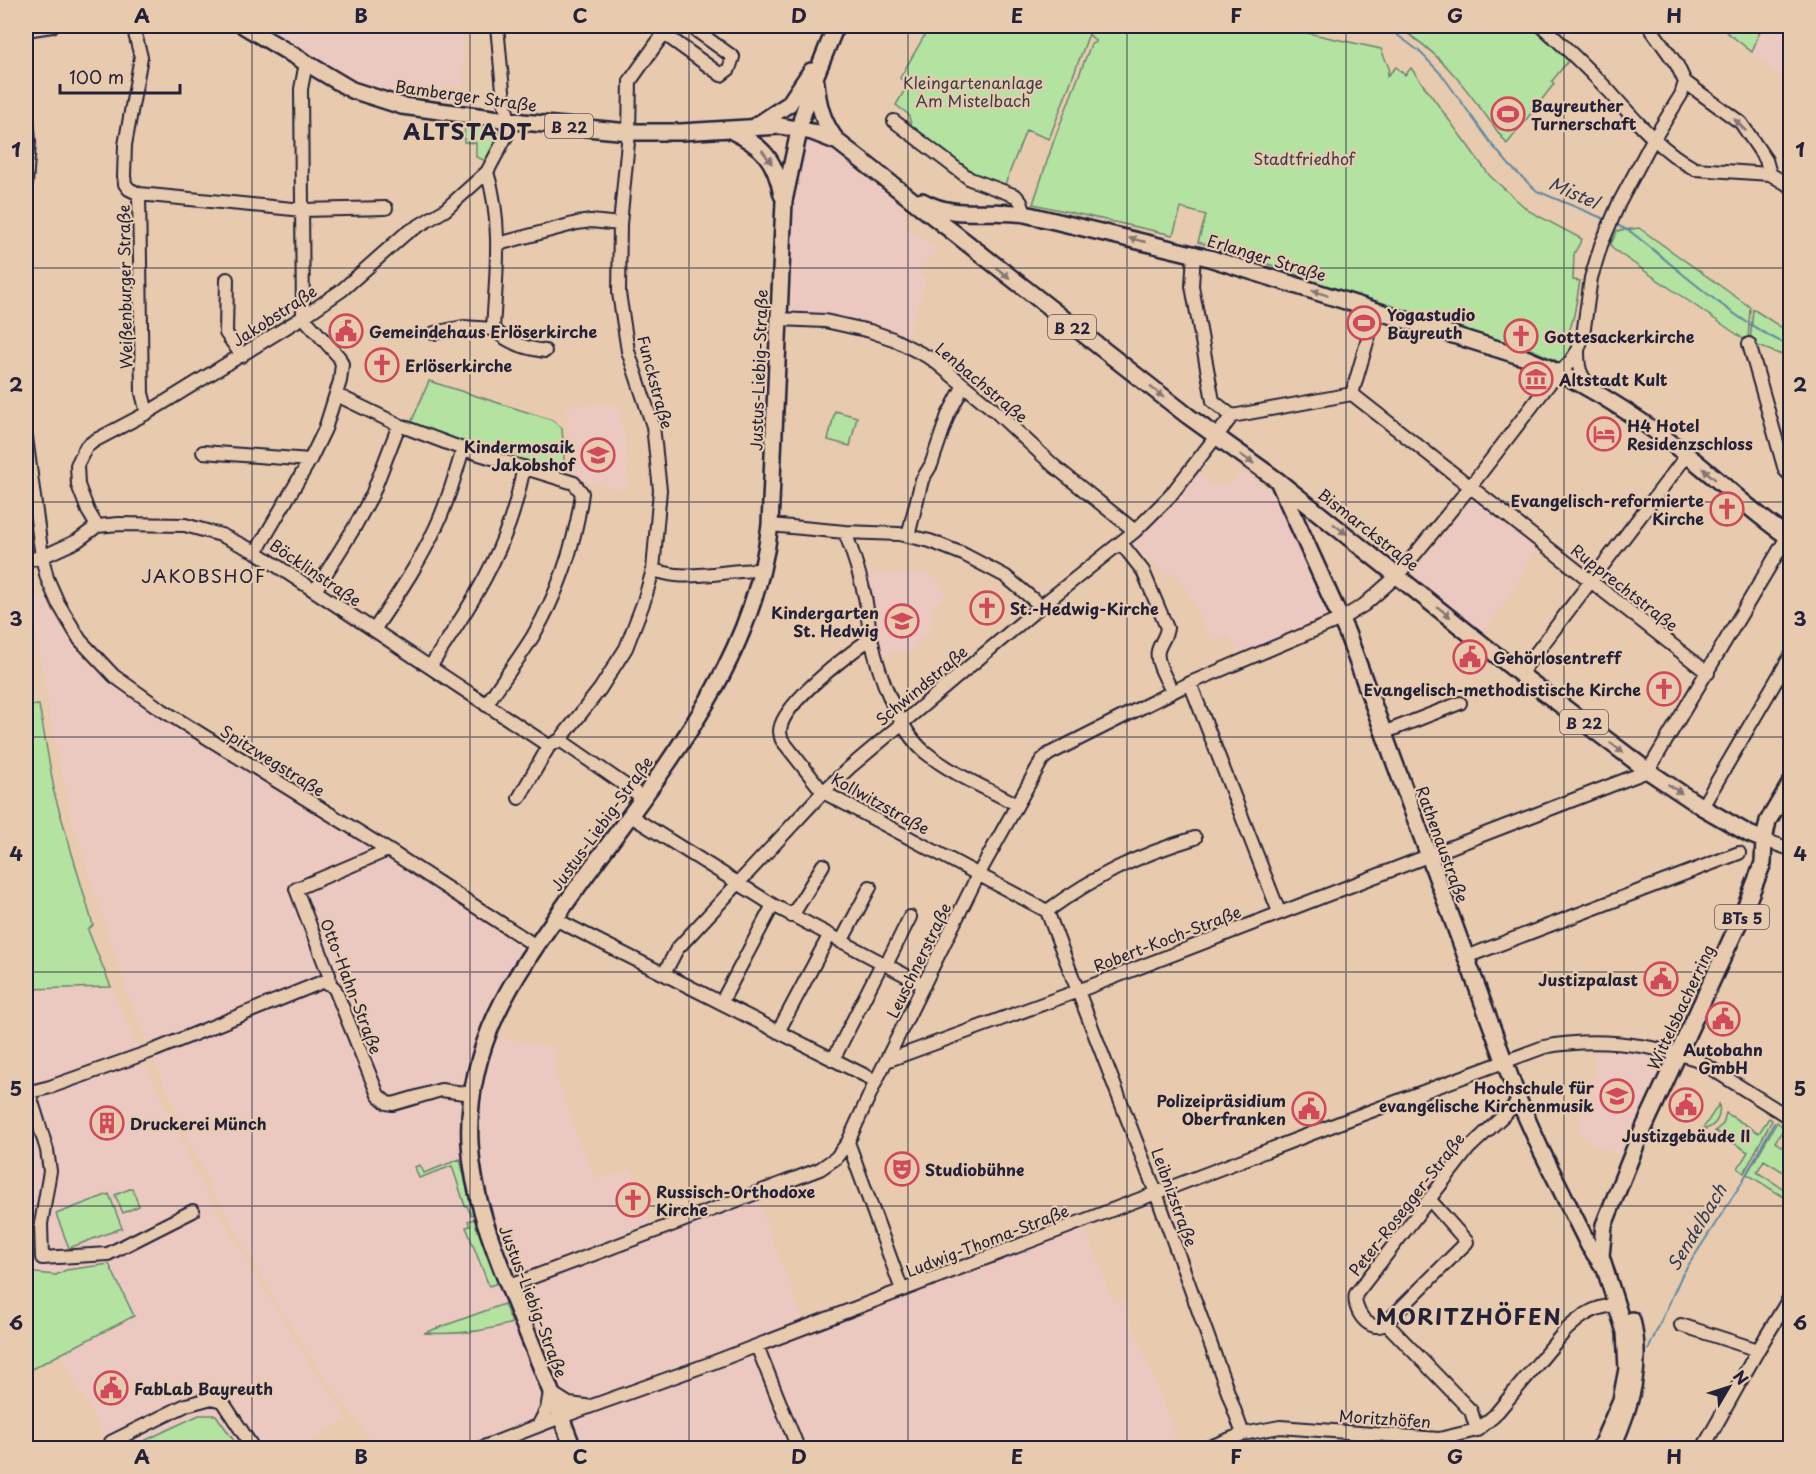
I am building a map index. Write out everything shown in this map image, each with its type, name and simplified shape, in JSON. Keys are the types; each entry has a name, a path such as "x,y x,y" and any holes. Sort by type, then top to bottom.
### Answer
{"main road":[{"name":"Bamberger Straße","path":"244,26 352,90 392,105 629,132 730,130 775,126 799,128"},
{"path":"784,201 799,128 816,75 836,26"},
{"path":"754,127 789,104 823,57"},
{"path":"816,75 821,115 838,142"},
{"name":"B 22","path":"799,128 838,142 908,195 918,206 957,237"},
{"path":"730,130 748,138 768,156 780,182 784,201"},
{"name":"Erlanger Straße","path":"908,195 943,211 1005,211 1025,214 1194,253 1523,357 1560,372 1605,398 1687,455 1724,487 1790,536"},
{"name":"Justus-Liebig-Straße","path":"573,1449 479,1205 470,1145 472,1094 477,1066 487,1034 507,990 692,728 726,669 752,607 763,570 770,525 784,201"},
{"path":"957,237 958,222 964,212"},
{"name":"Bismarckstraße","path":"957,237 1216,437 1322,515 1520,674 1648,771 1702,807 1764,840"},
{"name":"Rathenaustraße","path":"1280,485 1341,619 1519,1101 1576,1219 1603,1266"},
{"path":"1302,531 1308,519 1317,514 1322,515"},
{"name":"Wittelsbacherring","path":"1600,1449 1617,1408 1625,1380 1625,1332 1603,1266 1601,1243 1605,1220 1762,868 1768,821 1791,784"},
{"path":"1576,1219 1588,1224 1605,1220"},
{"name":"Wittelsbacherring","path":"1610,1282 1621,1294 1628,1308 1637,1346 1637,1368 1633,1393 1612,1449"}],"street":[{"path":"26,30 52,26"},
{"name":"Weißenburger Straße","path":"133,26 141,57 125,145 124,176 125,184 129,189 139,194 142,393 147,413"},
{"path":"496,26 504,101 509,120"},
{"path":"666,29 721,75 729,69 733,57 690,26"},
{"path":"1542,26 1586,68 1662,148 1695,169 1770,174 1791,186"},
{"path":"1649,26 1677,65 1685,82 1741,123 1766,160 1770,174"},
{"name":"Funckstraße","path":"554,743 600,689 626,648 641,611 653,570 660,490 653,426 628,351 619,293 620,224 629,132 630,81 666,29"},
{"path":"256,552 325,429 342,372 339,357 303,317 301,89 306,63"},
{"path":"1578,350 1602,242 1617,206 1685,82"},
{"path":"26,103 29,142 26,184"},
{"name":"Jakobstraße","path":"97,526 88,511 76,473 80,456 86,447 242,356 342,290 405,234 445,210 487,172 508,133 509,120"},
{"path":"894,121 970,179 1016,195 1022,202 1025,214"},
{"path":"487,172 491,183 498,244 493,329"},
{"path":"139,194 303,210 386,208"},
{"path":"498,244 577,223 591,221 620,224"},
{"path":"1194,253 1192,286 1213,401 1232,416"},
{"path":"227,279 226,333 242,356"},
{"path":"1216,437 1232,416 1352,394 1376,310"},
{"name":"Lenbachstraße","path":"779,319 825,321 870,331 922,353 964,385 1054,466 1135,531"},
{"path":"434,333 463,327 493,329 504,339 526,348 545,351"},
{"path":"1749,344 1785,470 1791,475"},
{"name":"Leuschnerstraße","path":"509,1286 820,1169 836,1158 848,1142 978,875 1042,760 1048,754 1190,683 1341,619 1364,605 1398,575 1470,488 1578,350"},
{"name":"Erlanger Straße","path":"1578,350 1580,374 1605,398"},
{"path":"908,536 922,480 931,465 948,416 964,385"},
{"name":"Rupprechtstraße","path":"1352,394 1708,673"},
{"path":"337,395 399,425 463,449 574,483 582,493 577,525 557,587 533,636 486,705"},
{"path":"315,591 372,495 399,425"},
{"name":"Spitzwegstraße","path":"26,437 27,460 47,578 67,620 80,640 114,676 159,708 388,850 536,946"},
{"name":"Schwindstraße","path":"664,974 677,949 824,792 878,742 1135,531 1170,496 1216,437"},
{"path":"374,630 417,564 437,526 463,449"},
{"path":"203,452 310,459"},
{"path":"1520,674 1687,455"},
{"path":"430,667 489,572 512,516 524,467"},
{"name":"Böcklinstraße","path":"97,526 185,525 221,535 256,552 486,705 642,796"},
{"path":"770,525 899,534 930,540 1005,576 1041,606"},
{"path":"26,560 42,557 77,541 97,526"},
{"path":"845,532 856,561 879,668 902,723 924,751 944,766 1016,804"},
{"path":"1648,771 1790,536"},
{"path":"1121,543 1143,571 1167,628 1159,648 1158,658 1172,692"},
{"path":"653,570 677,575 715,574 744,569 763,570"},
{"name":"Kollwitzstraße","path":"871,638 822,675 794,706 782,725 780,732 782,740 824,792 978,875"},
{"path":"1702,807 1791,657"},
{"path":"1190,683 1279,912"},
{"path":"1383,733 1460,703"},
{"path":"519,798 554,743"},
{"name":"Robert-Koch-Straße","path":"886,1062 1078,991 1648,771"},
{"path":"629,815 792,916 924,985"},
{"path":"978,875 1047,911 1079,887 1106,872 1195,838"},
{"path":"1764,840 1791,849"},
{"name":"Otto-Hahn-Straße","path":"388,850 296,889 329,975 330,984 335,989 375,1090 381,1099 393,1104 441,1090 472,1094"},
{"path":"1466,957 1738,853"},
{"path":"792,916 823,865"},
{"path":"841,942 870,887"},
{"path":"721,1003 773,905"},
{"name":"Leibnizstraße","path":"1047,911 1156,1193 1243,1434"},
{"path":"833,1060 910,917"},
{"path":"555,919 876,1081"},
{"path":"778,1032 829,936"},
{"path":"193,1211 108,1254 42,1258 41,1224 50,1171 47,1150 27,1092 50,1087 155,1050 322,982 330,984"},
{"path":"897,1041 917,1049"},
{"name":"Ludwig-Thoma-Straße","path":"481,1449 1544,1047 1567,1043 1633,1044 1696,1059 1791,1118"},
{"name":"Peter-Rosegger-Straße","path":"1477,1430 1471,1411 1386,1323 1373,1326 1360,1315 1355,1308 1356,1294 1468,1149 1519,1101"},
{"path":"848,1142 902,1290"},
{"path":"1386,1323 1467,1242 1429,1199"},
{"path":"1703,1449 1758,1350 1791,1297"},
{"path":"1477,1430 1494,1416 1577,1319 1597,1308 1616,1305"},
{"path":"1681,1325 1758,1350"},
{"path":"757,1346 798,1449"},
{"path":"538,1426 547,1410 550,1392 569,1404 593,1405"},
{"path":"111,1442 186,1405 212,1398 222,1401 253,1449"},
{"name":"Moritzhöfen","path":"1207,1449 1243,1434 1280,1427 1439,1438 1477,1430"}],"shaded area":[{"path":"258,26 462,26 463,88 446,85 445,109 375,96 255,30"},
{"path":"1719,26 1777,26 1784,29 1790,35 1790,83"},
{"path":"799,137 824,142 839,148 910,202 904,209 906,227 936,250 917,272 926,280 907,338 834,316 784,313 789,199"},
{"name":"Kindermosaik Jakobshof","path":"617,405 625,439 628,488 614,488 576,479 571,471 567,406"},
{"path":"1193,470 1211,485 1231,484 1242,471 1284,502 1335,617 1241,656 1229,635 1213,642 1178,571 1165,576 1160,568 1126,542"},
{"path":"1476,494 1537,541 1518,581 1483,633 1411,576"},
{"name":"Kindergarten St. Hedwig","path":"869,572 924,575 928,573 947,590 930,612 931,630 917,641 912,652 880,654 863,575"},
{"path":"32,591 40,601 50,591 51,609 62,629 82,657 109,683 232,763 384,856 523,948 501,985 479,1034 554,1047 555,1074 579,1142 597,1180 631,1171 651,1226 752,1187 803,1319 1079,1212 1113,1304 1123,1301 1176,1437 1167,1440 1170,1448 377,1448 318,1367 281,1310 211,1187 155,1063 126,988 71,816 50,716 33,612"},
{"path":"1790,817 1790,839 1779,832"},
{"path":"111,987 205,1191 251,1269 347,1419 296,1448 239,1448 216,1415 199,1415 127,1448 111,1448 60,1354 133,1316 109,1265 66,1270 56,1275 26,1273 26,989"},
{"name":"Hochschule für evangelische Kirchenmusik","path":"1595,1051 1645,1051 1660,1059 1661,1064 1620,1155 1582,1138 1579,1121 1595,1071"}],"green space":[{"name":"Stadtfriedhof","path":"930,26 1276,26 1381,49 1389,68 1387,76 1396,67 1405,75 1411,68 1490,176 1529,211 1582,239 1574,254 1573,280 1580,281 1567,340 1573,344 1563,364 1533,350 1387,310 1277,267 1198,242 1206,215 1181,208 1173,235 1033,204 1054,140 1091,44 1096,42 1089,34 1049,139 1026,130 1004,187 973,174 913,130 908,114 896,105 907,86 900,78"},
{"name":"Bayreuther Turnerschaft","path":"1395,26 1530,26 1569,60 1552,81 1554,84 1507,144 1470,94 1443,63 1413,37"},
{"path":"1719,26 1762,26 1752,52"},
{"path":"465,120 496,123 499,128 499,138 489,162 476,157 476,143 464,142"},
{"path":"1639,228 1750,307 1748,342 1613,249 1611,244 1617,231"},
{"path":"1753,309 1790,333 1790,358 1750,343"},
{"path":"429,381 552,420 562,428 565,475 408,430"},
{"path":"835,411 857,417 850,446 828,440"},
{"path":"39,705 53,789 93,925 88,930 111,987 26,989 26,706"},
{"path":"1719,1104 1716,1121 1710,1127 1702,1130"},
{"path":"1726,1113 1759,1133 1769,1118 1772,1120 1744,1173 1738,1168 1748,1152 1715,1131 1723,1124"},
{"path":"1777,1122 1784,1128 1775,1142 1790,1152 1790,1176 1764,1160 1757,1172 1790,1193 1790,1201 1747,1174"},
{"path":"460,1159 473,1214 471,1215 465,1206 452,1166 419,1178 415,1167 420,1165 424,1173"},
{"path":"132,1188 139,1206 123,1213 115,1195"},
{"path":"109,1194 122,1228 69,1248 56,1214"},
{"path":"474,1219 498,1283 489,1286 466,1227 470,1226 468,1221"},
{"path":"109,1264 134,1316 26,1372 26,1272 56,1275 66,1270"},
{"path":"504,1304 512,1323 469,1332 424,1333"},
{"path":"199,1415 216,1415 239,1448 129,1448"},
{"path":"1249,1438 1252,1439 1252,1448 1223,1448"}],"waterway":[{"name":"Mistel","path":"1380,26 1392,31 1419,51 1442,75 1493,146 1511,167 1537,191 1607,220"},
{"name":"Mistel","path":"1615,224 1631,232 1748,323 1790,346"},
{"name":"Sendelbach","path":"1648,1350 1682,1275 1741,1184 1774,1123"}],"place":[{"name":"Bayreuther Turnerschaft","path":"1508,114"},
{"name":"Yogastudio Bayreuth","path":"1364,323"},
{"name":"Gemeindehaus Erlöserkirche","path":"346,331"},
{"name":"Gottesackerkirche","path":"1521,336"},
{"name":"Erlöserkirche","path":"382,365"},
{"name":"Altstadt Kult","path":"1536,379"},
{"name":"H4 Hotel Residenzschloss","path":"1604,434"},
{"name":"Kindermosaik Jakobshof","path":"598,455"},
{"name":"Evangelisch-reformierte Kirche","path":"1727,509"},
{"name":"St.-Hedwig-Kirche","path":"987,608"},
{"name":"Kindergarten St. Hedwig","path":"902,621"},
{"name":"Gehörlosentreff","path":"1470,657"},
{"name":"Evangelisch-methodistische Kirche","path":"1664,689"},
{"name":"Justizpalast","path":"1661,979"},
{"name":"Autobahn GmbH","path":"1723,1019"},
{"name":"Hochschule für evangelische Kirchenmusik","path":"1617,1096"},
{"name":"Justizgebäude II","path":"1686,1105"},
{"name":"Polizeipräsidium Oberfranken","path":"1309,1109"},
{"name":"Druckerei Münch","path":"107,1123"},
{"name":"Studiobühne","path":"902,1169"},
{"name":"Russisch-Orthodoxe Kirche","path":"633,1200"},
{"name":"FabLab Bayreuth","path":"111,1388"}],"district":[{"name":"ALTSTADT","path":"468,130"},
{"name":"JAKOBSHOF","path":"204,575"},
{"name":"MORITZHÖFEN","path":"1469,1315"}],"park label":[{"name":"Kleingartenanlage Am Mistelbach","path":"973,91"}]}
